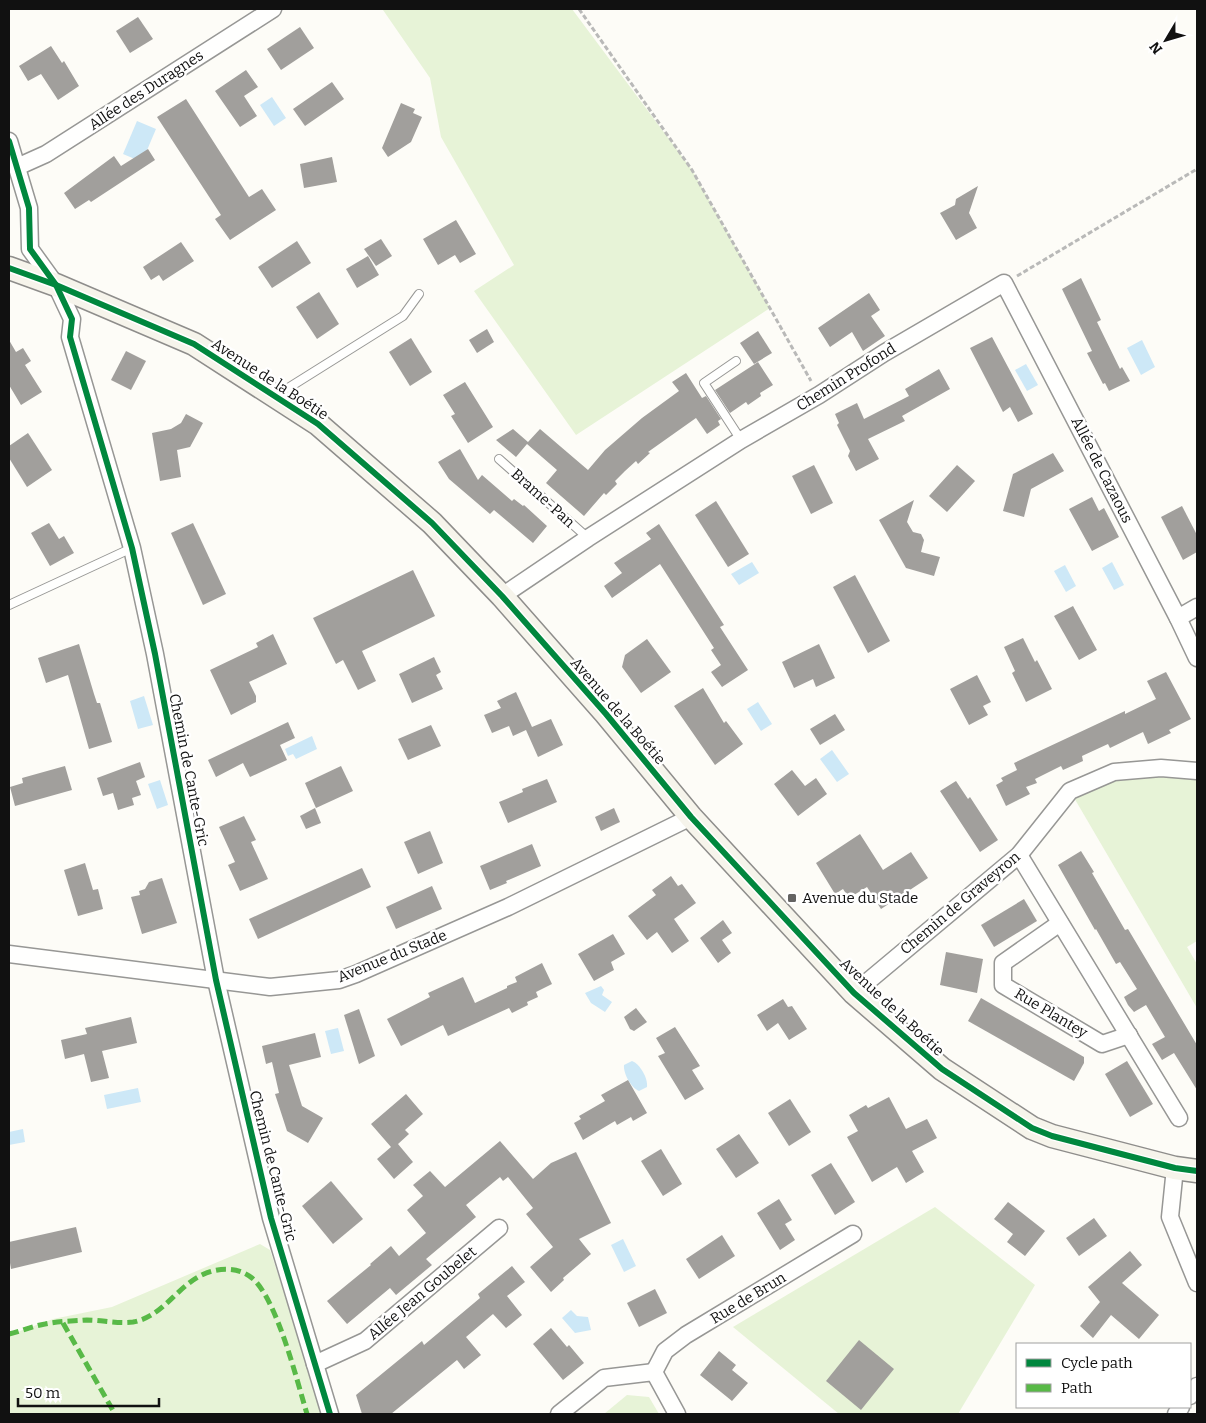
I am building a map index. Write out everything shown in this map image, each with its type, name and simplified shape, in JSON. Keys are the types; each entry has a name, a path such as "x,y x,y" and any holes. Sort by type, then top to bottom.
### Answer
{"main road":[{"name":"Avenue de la Boétie","path":"9,268 56,285 194,344 318,424 432,523 502,596 606,714 692,817 854,992 942,1070 1032,1128 1052,1136 1186,1169"}],"street":[{"name":"Allée des Duragnes","path":"17,167 46,154 273,9"},
{"name":"Chemin de Cante-Gric","path":"9,141 28,208 30,249 56,285 72,319 70,337 132,548 216,980 271,1218 330,1414"},
{"name":"Chemin Profond","path":"502,596 588,538 741,440 1004,283"},
{"name":"Allée de Cazaous","path":"1004,283 1197,658"},
{"path":"1178,618 1197,607"},
{"name":"Chemin de Graveyron","path":"854,992 1019,855 1070,791 1114,772 1161,768 1197,771"},
{"name":"Avenue du Stade","path":"9,954 270,987 339,980 508,907 692,817"},
{"path":"1019,855 1179,1118"},
{"name":"Rue Plantey","path":"1060,923 1002,963 1003,985 1102,1044 1129,1035"},
{"path":"1186,1169 1170,1217 1197,1283"},
{"name":"Allée Jean Goubelet","path":"315,1364 365,1341 499,1228"},
{"name":"Rue de Brun","path":"654,1372 665,1351 686,1335 852,1234"},
{"path":"560,1414 604,1378 654,1372 677,1414"}],"lane":[{"path":"275,396 403,316 419,294"},
{"path":"736,360 704,383 741,440"},
{"name":"Brame-Pan","path":"499,459 588,538"},
{"path":"9,605 132,548"}],"path":[{"path":"579,9 692,170 819,395"},
{"path":"1004,283 1197,169"}],"green space":[{"path":"572,9 692,170 770,308 576,435 474,291 514,265 441,137 430,78 383,10"},
{"path":"1156,769 1197,775 1197,941 1187,947 1197,964 1197,1008 1073,796 1091,781 1121,781"},
{"path":"935,1207 1035,1285 958,1414 839,1414 733,1327"},
{"path":"260,1244 270,1250 324,1414 9,1414 9,1335 53,1319 112,1307"},
{"path":"627,1395 649,1397 659,1414 604,1414"}],"water":[{"path":"272,97 286,118 274,126 260,105"},
{"path":"137,121 156,129 142,162 123,154"},
{"path":"1142,340 1155,367 1141,375 1127,348"},
{"path":"1026,364 1038,385 1027,391 1015,370"},
{"path":"752,562 759,573 739,585 731,574"},
{"path":"1112,562 1124,585 1114,590 1102,568"},
{"path":"1065,565 1076,586 1066,592 1054,571"},
{"path":"144,696 153,725 138,729 130,701"},
{"path":"758,702 772,724 761,731 747,709"},
{"path":"312,736 317,749 296,759 293,754 288,756 285,749"},
{"path":"832,750 849,774 837,782 820,759"},
{"path":"160,780 168,805 157,809 148,784"},
{"path":"601,986 604,990 602,995 612,1002 605,1012 591,1003 585,993"},
{"path":"338,1028 344,1051 331,1054 325,1031"},
{"path":"632,1061 641,1068 646,1080 647,1087 639,1091 630,1084 625,1072 624,1065"},
{"path":"138,1088 141,1102 107,1109 104,1095"},
{"path":"23,1129 25,1142 9,1145 9,1132"},
{"path":"623,1239 636,1266 624,1272 611,1245"},
{"path":"571,1310 577,1316 588,1317 591,1330 575,1333 562,1318"}],"building":[{"path":"138,17 153,39 130,53 116,31"},
{"path":"300,27 314,48 281,70 267,49"},
{"path":"51,46 62,63 64,61 79,86 58,100 41,74 28,81 19,66"},
{"path":"246,70 258,87 244,96 257,116 240,127 215,91"},
{"path":"332,82 344,99 305,126 293,109"},
{"path":"186,99 249,197 262,189 276,210 230,240 215,219 221,215 157,117"},
{"path":"401,103 415,109 413,113 422,117 411,142 388,157 382,148"},
{"path":"148,149 155,160 91,202 89,200 75,209 64,193 114,156 121,166"},
{"path":"332,157 337,182 304,188 300,164"},
{"path":"978,186 969,213 977,228 956,240 940,213 955,205 956,199"},
{"path":"456,220 476,254 460,263 455,255 438,265 423,239"},
{"path":"381,239 392,256 376,266 364,249"},
{"path":"297,241 311,263 272,288 258,267"},
{"path":"181,242 194,261 163,281 159,275 151,280 143,267"},
{"path":"368,256 379,275 357,288 346,269"},
{"path":"1081,278 1101,320 1097,322 1120,369 1122,367 1130,381 1109,391 1105,383 1103,384 1087,353 1092,351 1062,289"},
{"path":"319,292 339,324 317,339 296,307"},
{"path":"869,293 880,310 871,316 885,336 863,351 852,332 830,347 818,328"},
{"path":"487,329 494,342 477,353 469,340"},
{"path":"758,331 772,353 754,364 740,343"},
{"path":"992,337 1033,414 1018,422 1010,407 1003,412 970,348"},
{"path":"411,338 432,372 410,386 389,352"},
{"path":"9,340 16,352 23,348 31,361 25,365 42,392 21,405 9,385"},
{"path":"126,351 146,361 131,390 111,380"},
{"path":"758,362 773,385 760,393 761,396 748,405 746,402 730,413 715,390"},
{"path":"939,369 950,389 902,416 905,421 868,439 879,459 856,471 848,456 850,451 837,425 839,423 835,414 857,403 864,419 909,396 905,389"},
{"path":"686,373 702,398 706,396 721,419 718,421 720,425 707,434 696,418 648,452 650,453 638,464 636,461 615,481 617,484 606,495 604,493 584,516 546,483 557,470 527,444 516,457 496,440 513,429 528,442 540,429 588,470 605,450 642,418 679,391 672,382"},
{"path":"465,382 493,427 468,443 451,416 455,414 443,395"},
{"path":"186,414 203,423 190,447 177,450 181,477 160,481 152,433 171,429 181,423"},
{"path":"28,433 52,470 27,487 9,458 9,446"},
{"path":"460,449 478,480 482,475 512,501 514,499 524,505 547,526 533,543 494,510 490,514 449,479 438,462"},
{"path":"1053,453 1064,471 1031,489 1024,517 1003,511 1013,474"},
{"path":"814,465 833,503 811,514 792,476"},
{"path":"957,465 975,481 947,512 929,496"},
{"path":"1092,497 1099,511 1104,508 1119,537 1092,551 1069,509"},
{"path":"914,500 907,522 913,532 921,534 924,540 921,552 940,557 934,576 906,568 879,520"},
{"path":"716,501 749,554 728,567 695,515"},
{"path":"1182,506 1197,535 1197,552 1183,560 1161,517"},
{"path":"49,523 59,539 64,536 74,553 50,566 31,533"},
{"path":"193,523 226,594 203,605 171,533"},
{"path":"659,524 724,625 720,627 748,670 722,687 711,672 721,665 711,650 714,648 660,564 612,598 604,586 622,573 614,563 651,539 646,533"},
{"path":"413,570 435,616 362,651 376,681 358,690 343,660 336,664 313,618"},
{"path":"855,575 890,641 868,653 833,587"},
{"path":"1073,606 1097,650 1079,660 1054,616"},
{"path":"273,634 287,664 249,682 256,696 256,702 231,715 210,670 258,647 256,643"},
{"path":"1023,638 1052,689 1026,702 1012,673 1015,671 1004,647"},
{"path":"647,639 671,672 641,693 622,667 625,655"},
{"path":"79,644 97,703 100,703 112,742 89,749 68,675 46,683 38,658"},
{"path":"819,644 835,678 816,687 813,679 794,688 782,662"},
{"path":"434,657 441,672 436,675 443,689 412,703 399,674"},
{"path":"1166,672 1191,719 1169,730 1171,733 1148,744 1143,732 1110,748 1108,744 1082,756 1083,761 1063,770 1061,766 1035,779 1037,783 1026,787 1030,794 1006,806 996,785 1003,781 1001,778 1017,770 1014,763 1125,711 1125,714 1156,699 1147,681"},
{"path":"977,675 991,702 983,706 988,715 969,725 950,689"},
{"path":"703,688 724,723 726,721 743,744 715,765 674,706"},
{"path":"516,692 532,727 551,719 563,745 538,757 526,730 513,736 509,726 492,733 484,715 501,708 497,701"},
{"path":"835,714 845,730 820,745 810,729"},
{"path":"288,722 295,738 280,745 287,760 250,777 243,763 216,777 208,760"},
{"path":"431,725 441,746 408,760 398,739"},
{"path":"140,762 145,777 136,781 141,795 132,798 134,805 118,810 113,793 103,796 97,778"},
{"path":"65,766 72,790 15,806 10,787 23,783 22,778"},
{"path":"341,766 353,791 316,808 305,783"},
{"path":"792,770 805,786 816,778 827,794 798,816 774,784"},
{"path":"547,779 557,802 508,823 499,802 523,792 522,789"},
{"path":"956,781 968,799 970,797 998,840 980,852 940,791"},
{"path":"315,808 321,823 306,829 300,816"},
{"path":"614,808 620,822 601,831 595,817"},
{"path":"244,816 256,840 251,842 268,879 240,891 228,865 235,862 219,827"},
{"path":"430,831 443,863 418,874 404,842"},
{"path":"860,834 883,870 911,852 928,878 881,909 867,887 849,898 843,889 835,894 816,863"},
{"path":"532,844 541,866 490,890 480,866"},
{"path":"1081,851 1125,930 1128,929 1197,1045 1197,1090 1174,1053 1162,1060 1152,1044 1165,1037 1146,1005 1134,1012 1128,1005 1124,997 1137,989 1120,962 1116,964 1058,865"},
{"path":"85,863 93,890 98,889 103,909 78,916 64,870"},
{"path":"362,868 371,887 258,939 249,919"},
{"path":"671,876 678,886 682,884 696,903 674,919 689,941 672,953 657,932 647,940 628,916 656,895 652,890"},
{"path":"162,878 177,923 142,934 131,897 140,895 139,891 145,889 149,882"},
{"path":"432,886 442,909 396,929 386,907"},
{"path":"1024,899 1037,921 994,947 981,925"},
{"path":"723,920 732,933 722,940 731,953 718,963 700,938"},
{"path":"613,934 625,954 611,962 614,970 594,981 578,954"},
{"path":"946,952 983,959 977,993 940,985"},
{"path":"542,963 552,984 536,992 538,997 527,1002 528,1005 512,1013 509,1008 448,1036 443,1025 401,1046 387,1019 430,997 428,993 463,977 475,1003 507,988 507,986 517,982 515,977"},
{"path":"981,998 1084,1057 1084,1063 1074,1081 968,1021"},
{"path":"783,999 788,1007 792,1006 807,1029 789,1040 778,1023 767,1031 757,1015"},
{"path":"636,1008 647,1022 634,1031 630,1029 624,1017"},
{"path":"359,1009 375,1056 359,1064 344,1015"},
{"path":"131,1017 137,1043 102,1051 109,1078 91,1082 84,1054 65,1059 61,1040 87,1034 85,1028"},
{"path":"675,1027 700,1066 692,1070 704,1089 685,1100 658,1056 665,1053 656,1038"},
{"path":"315,1033 321,1057 289,1065 302,1106 323,1118 308,1143 287,1131 275,1094 279,1093 272,1062 266,1064 262,1046"},
{"path":"1127,1061 1153,1104 1130,1117 1105,1074"},
{"path":"628,1080 647,1113 633,1121 631,1117 617,1125 615,1121 583,1140 574,1123 581,1119 579,1116 605,1101 601,1095"},
{"path":"406,1094 423,1114 405,1130 409,1134 398,1144 413,1162 394,1179 377,1159 391,1147 371,1124"},
{"path":"889,1097 906,1129 927,1119 937,1138 912,1151 924,1172 906,1183 897,1167 872,1182 847,1137 858,1131 849,1115 866,1105 868,1108"},
{"path":"790,1099 811,1132 789,1146 768,1113"},
{"path":"739,1134 759,1163 736,1178 716,1149"},
{"path":"500,1141 533,1179 551,1163 576,1152 611,1223 579,1239 591,1254 563,1278 564,1280 551,1292 530,1267 553,1247 526,1214 533,1208 508,1177 503,1181 500,1177 466,1205 476,1217 426,1259 432,1265 396,1295 390,1288 347,1324 327,1301 391,1246 399,1256 426,1233 407,1210 423,1196 413,1185 430,1171 445,1187"},
{"path":"661,1149 682,1184 663,1196 641,1161"},
{"path":"831,1163 855,1202 835,1215 811,1175"},
{"path":"331,1181 363,1219 333,1244 302,1206"},
{"path":"779,1199 792,1220 785,1224 795,1240 780,1250 757,1213"},
{"path":"1008,1202 1045,1231 1025,1256 1007,1242 1013,1234 994,1219"},
{"path":"1094,1218 1107,1236 1079,1256 1066,1238"},
{"path":"76,1227 82,1252 11,1269 9,1242"},
{"path":"722,1235 735,1256 699,1279 686,1259"},
{"path":"1130,1251 1142,1265 1122,1283 1159,1315 1139,1339 1111,1315 1093,1338 1080,1326 1100,1302 1088,1287"},
{"path":"512,1266 525,1282 507,1296 522,1315 506,1328 493,1314 466,1337 481,1355 464,1369 457,1360 391,1414 362,1414 356,1395 422,1341 424,1345 480,1298 478,1294"},
{"path":"655,1289 667,1313 639,1327 627,1303"},
{"path":"551,1328 584,1363 563,1380 533,1344"},
{"path":"859,1340 894,1369 861,1410 826,1381"},
{"path":"719,1351 736,1365 732,1370 748,1383 732,1401 700,1375"}],"marked path":[{"path":"9,1334 40,1325 61,1322 87,1320 133,1322 152,1315 189,1283 204,1274 225,1269 239,1271 252,1278 270,1303 292,1362 307,1414"},
{"path":"63,1323 115,1414"}],"cycle path":[{"path":"9,141 29,208 30,249 56,285 72,319 70,337 132,548 155,654 216,980 271,1218 330,1414"},
{"path":"9,268 56,285 194,344 318,424 432,523 502,596 606,714 691,817 854,993 942,1069 1032,1128 1052,1136 1175,1168 1197,1171"}],"place":[{"name":"Avenue du Stade","path":"792,898"}]}
